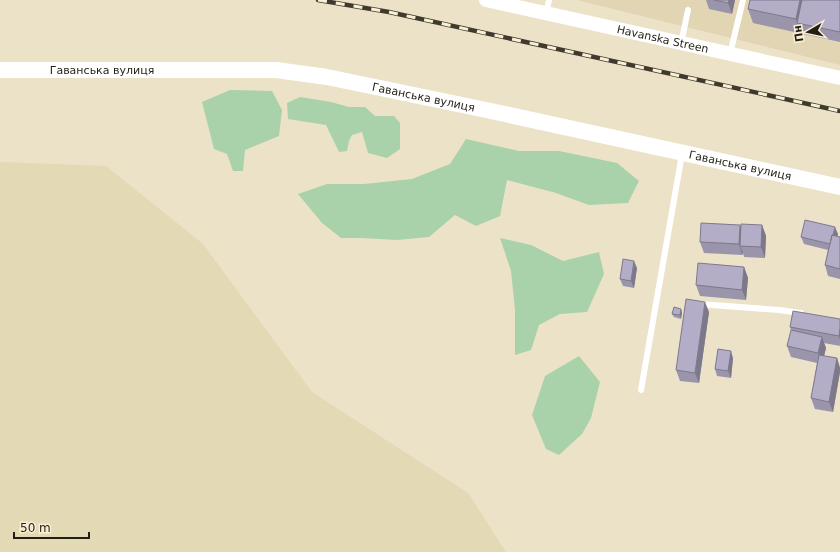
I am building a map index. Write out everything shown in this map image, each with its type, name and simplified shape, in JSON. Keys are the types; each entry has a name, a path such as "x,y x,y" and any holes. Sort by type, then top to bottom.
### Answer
{"main road":[{"name":"Гаванська вулиця","path":"0,70 276,70 335,78 682,152 840,188"}],"street":[{"name":"Havanska Streen","path":"486,0 548,7 681,44 840,78"}],"lane":[{"path":"730,54 743,0"},
{"path":"681,44 688,10"},
{"path":"641,390 682,152"},
{"path":"698,304 779,310 810,314"}],"shaded area":[{"path":"577,0 840,0 840,65"}],"green space":[{"path":"230,90 272,91 282,110 279,136 245,150 243,171 233,171 227,154 214,149 202,102"},
{"path":"300,97 331,102 349,107 365,107 375,116 394,116 400,123 400,149 387,158 368,153 362,132 352,135 347,151 339,152 326,125 288,119 287,103"},
{"path":"466,139 519,151 559,151 617,163 639,181 628,203 589,205 556,193 507,180 500,216 476,226 455,215 429,237 397,240 341,238 322,223 298,194 327,184 364,184 412,179 450,164"},
{"path":"500,238 531,245 563,261 599,252 604,274 587,312 560,314 539,325 531,350 515,355 515,310 511,271"},
{"path":"579,356 600,382 591,418 582,434 559,455 546,449 532,415 545,376"}],"sand":[{"path":"0,162 106,166 203,244 312,392 468,493 506,552 0,552"}],"building":[{"path":"714,0 729,0 728,3"},
{"path":"750,0 800,0 796,19 748,9"},
{"path":"802,0 840,0 840,32 797,23"},
{"path":"805,220 835,227 830,244 801,237"},
{"path":"701,223 740,225 739,244 700,242"},
{"path":"741,224 762,225 761,247 740,246"},
{"path":"832,235 840,237 840,269 825,265"},
{"path":"623,259 634,261 631,281 620,279"},
{"path":"698,263 744,267 742,290 696,285"},
{"path":"686,299 705,302 695,373 676,370"},
{"path":"674,307 681,309 680,315 672,314"},
{"path":"793,311 840,319 839,336 790,327"},
{"path":"791,330 822,337 818,353 787,346"},
{"path":"718,349 731,351 728,371 715,369"},
{"path":"819,355 837,358 829,402 811,398"}],"railway":[{"path":"318,0 389,12 840,111"}]}
